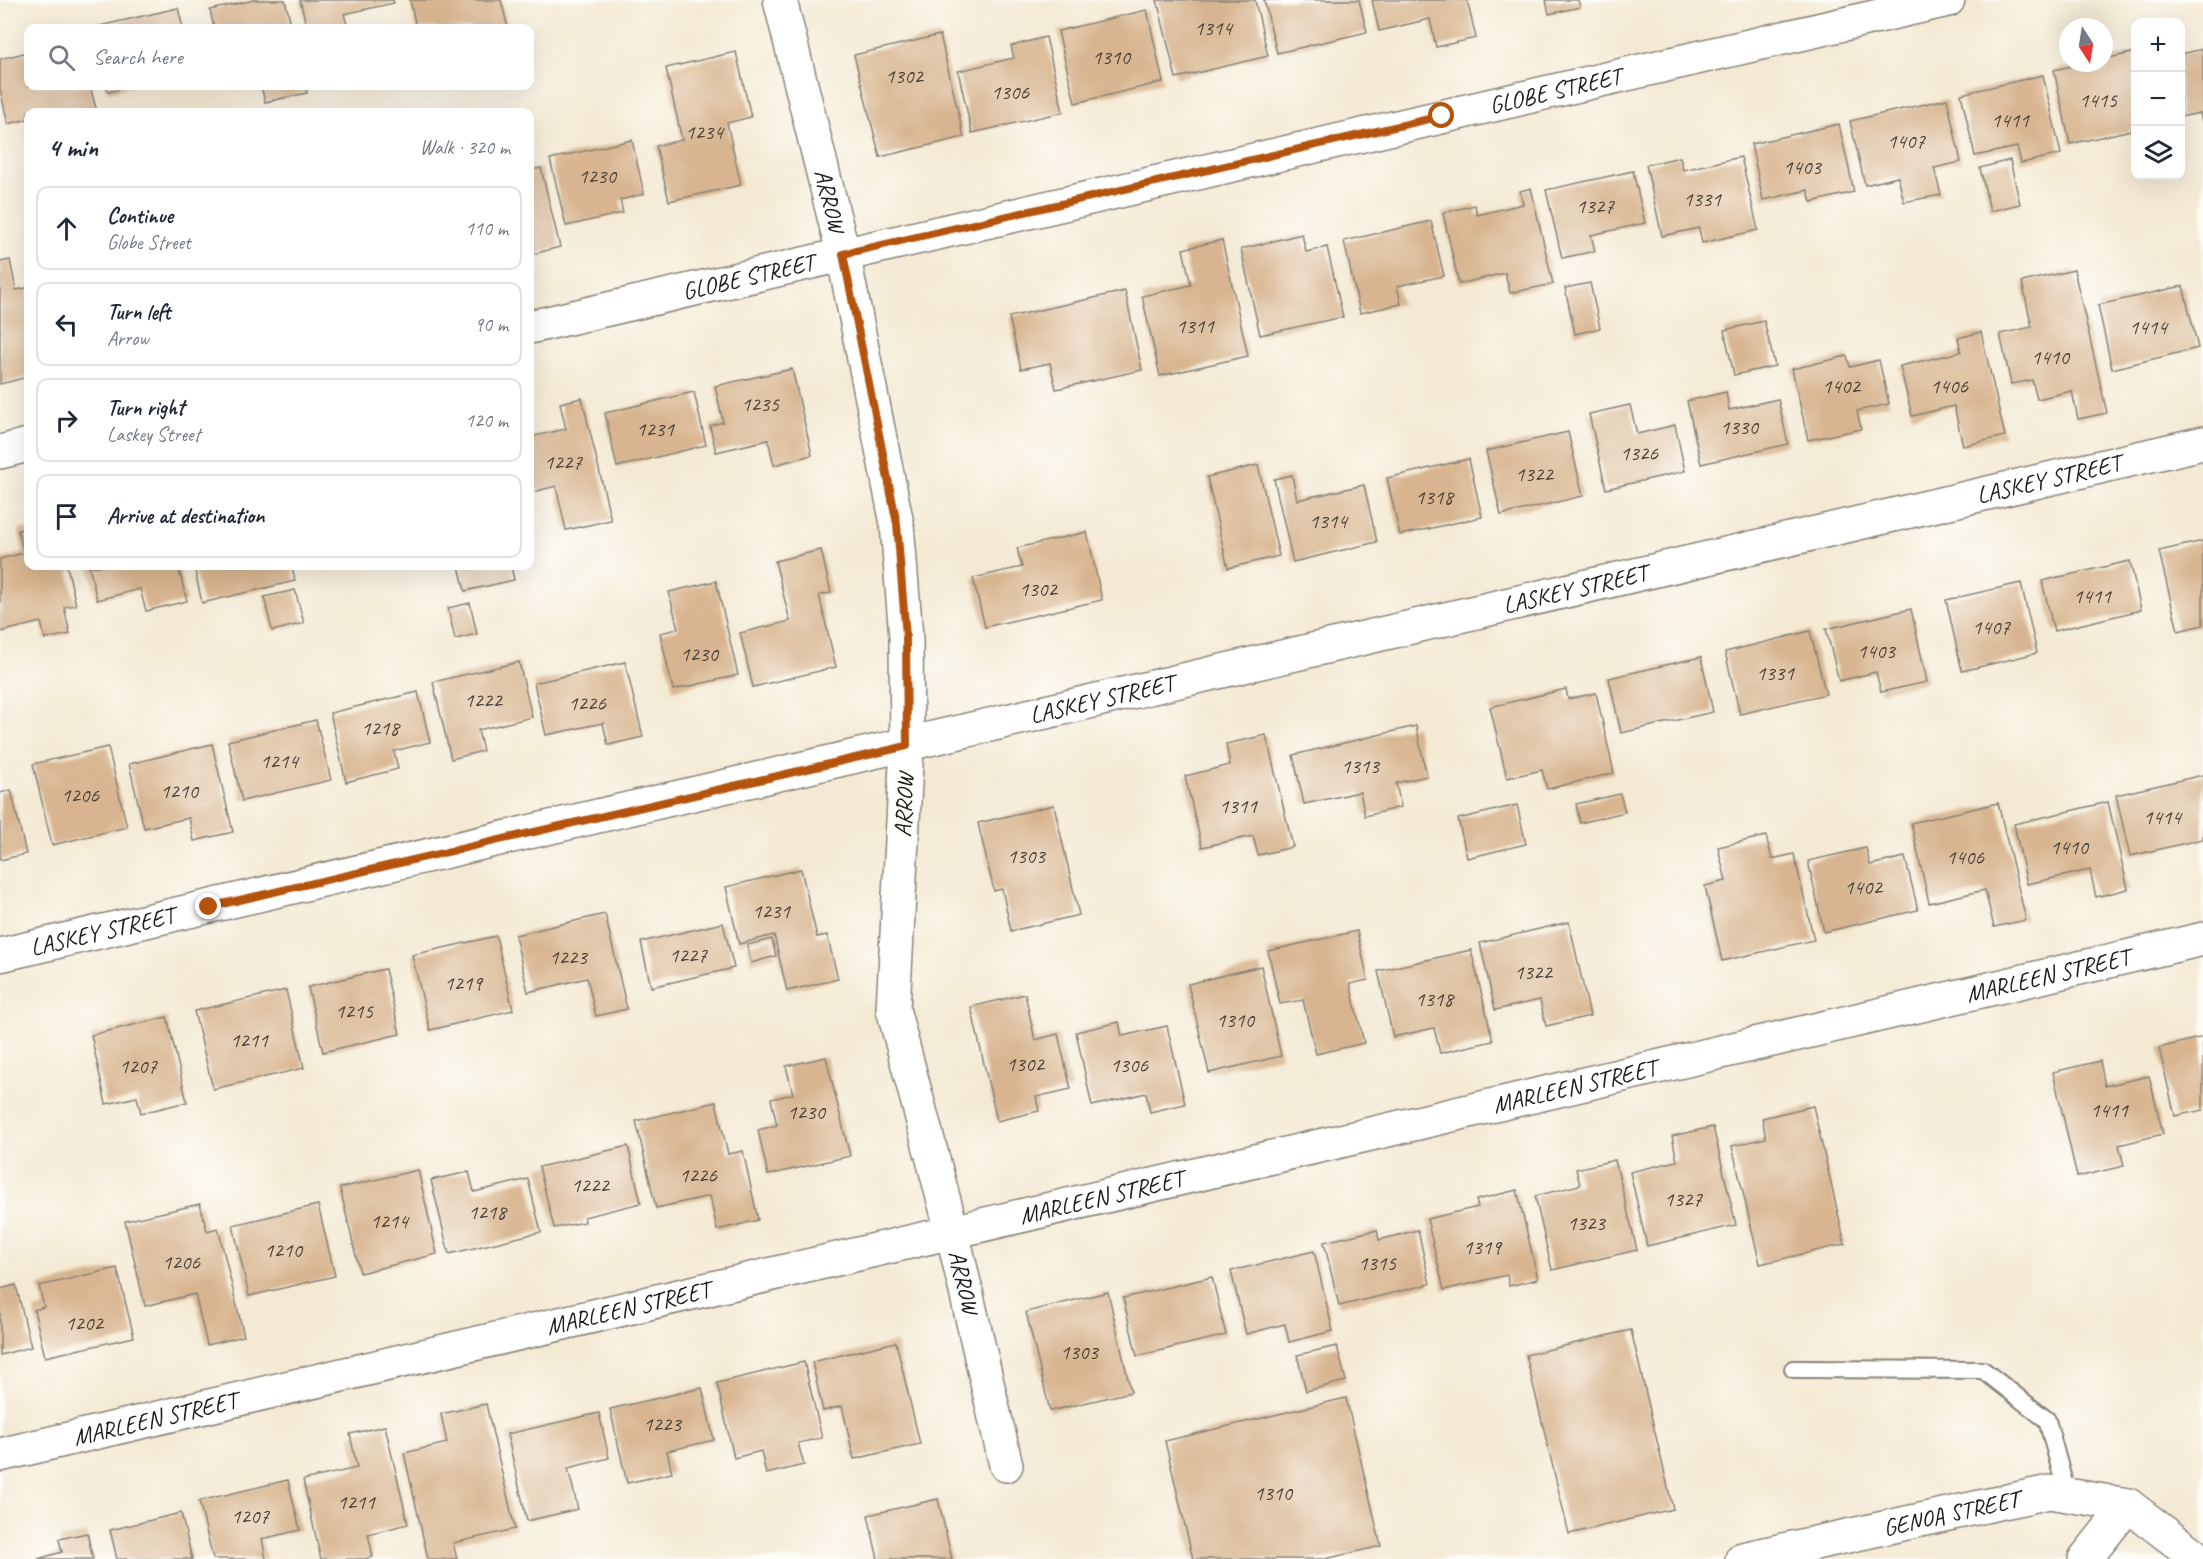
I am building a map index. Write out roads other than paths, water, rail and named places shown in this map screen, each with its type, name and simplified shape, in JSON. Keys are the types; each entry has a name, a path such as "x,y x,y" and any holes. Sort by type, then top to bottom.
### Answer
{"street":[{"name":"ARROW","path":"780,0 843,254 897,524 906,637 907,746 893,1010 952,1231 1006,1465"},
{"name":"GLOBE STREET","path":"534,326 1948,0"},
{"name":"LASKEY STREET","path":"0,955 2203,443"},
{"path":"0,452 24,446"},
{"name":"MARLEEN STREET","path":"0,1455 2203,939"},
{"name":"GENOA STREET","path":"1742,1559 2049,1491 2128,1505"},
{"path":"2085,1559 2128,1505 2199,1559"}],"lane":[{"path":"1793,1369 1983,1370 2047,1420 2067,1494"}]}
